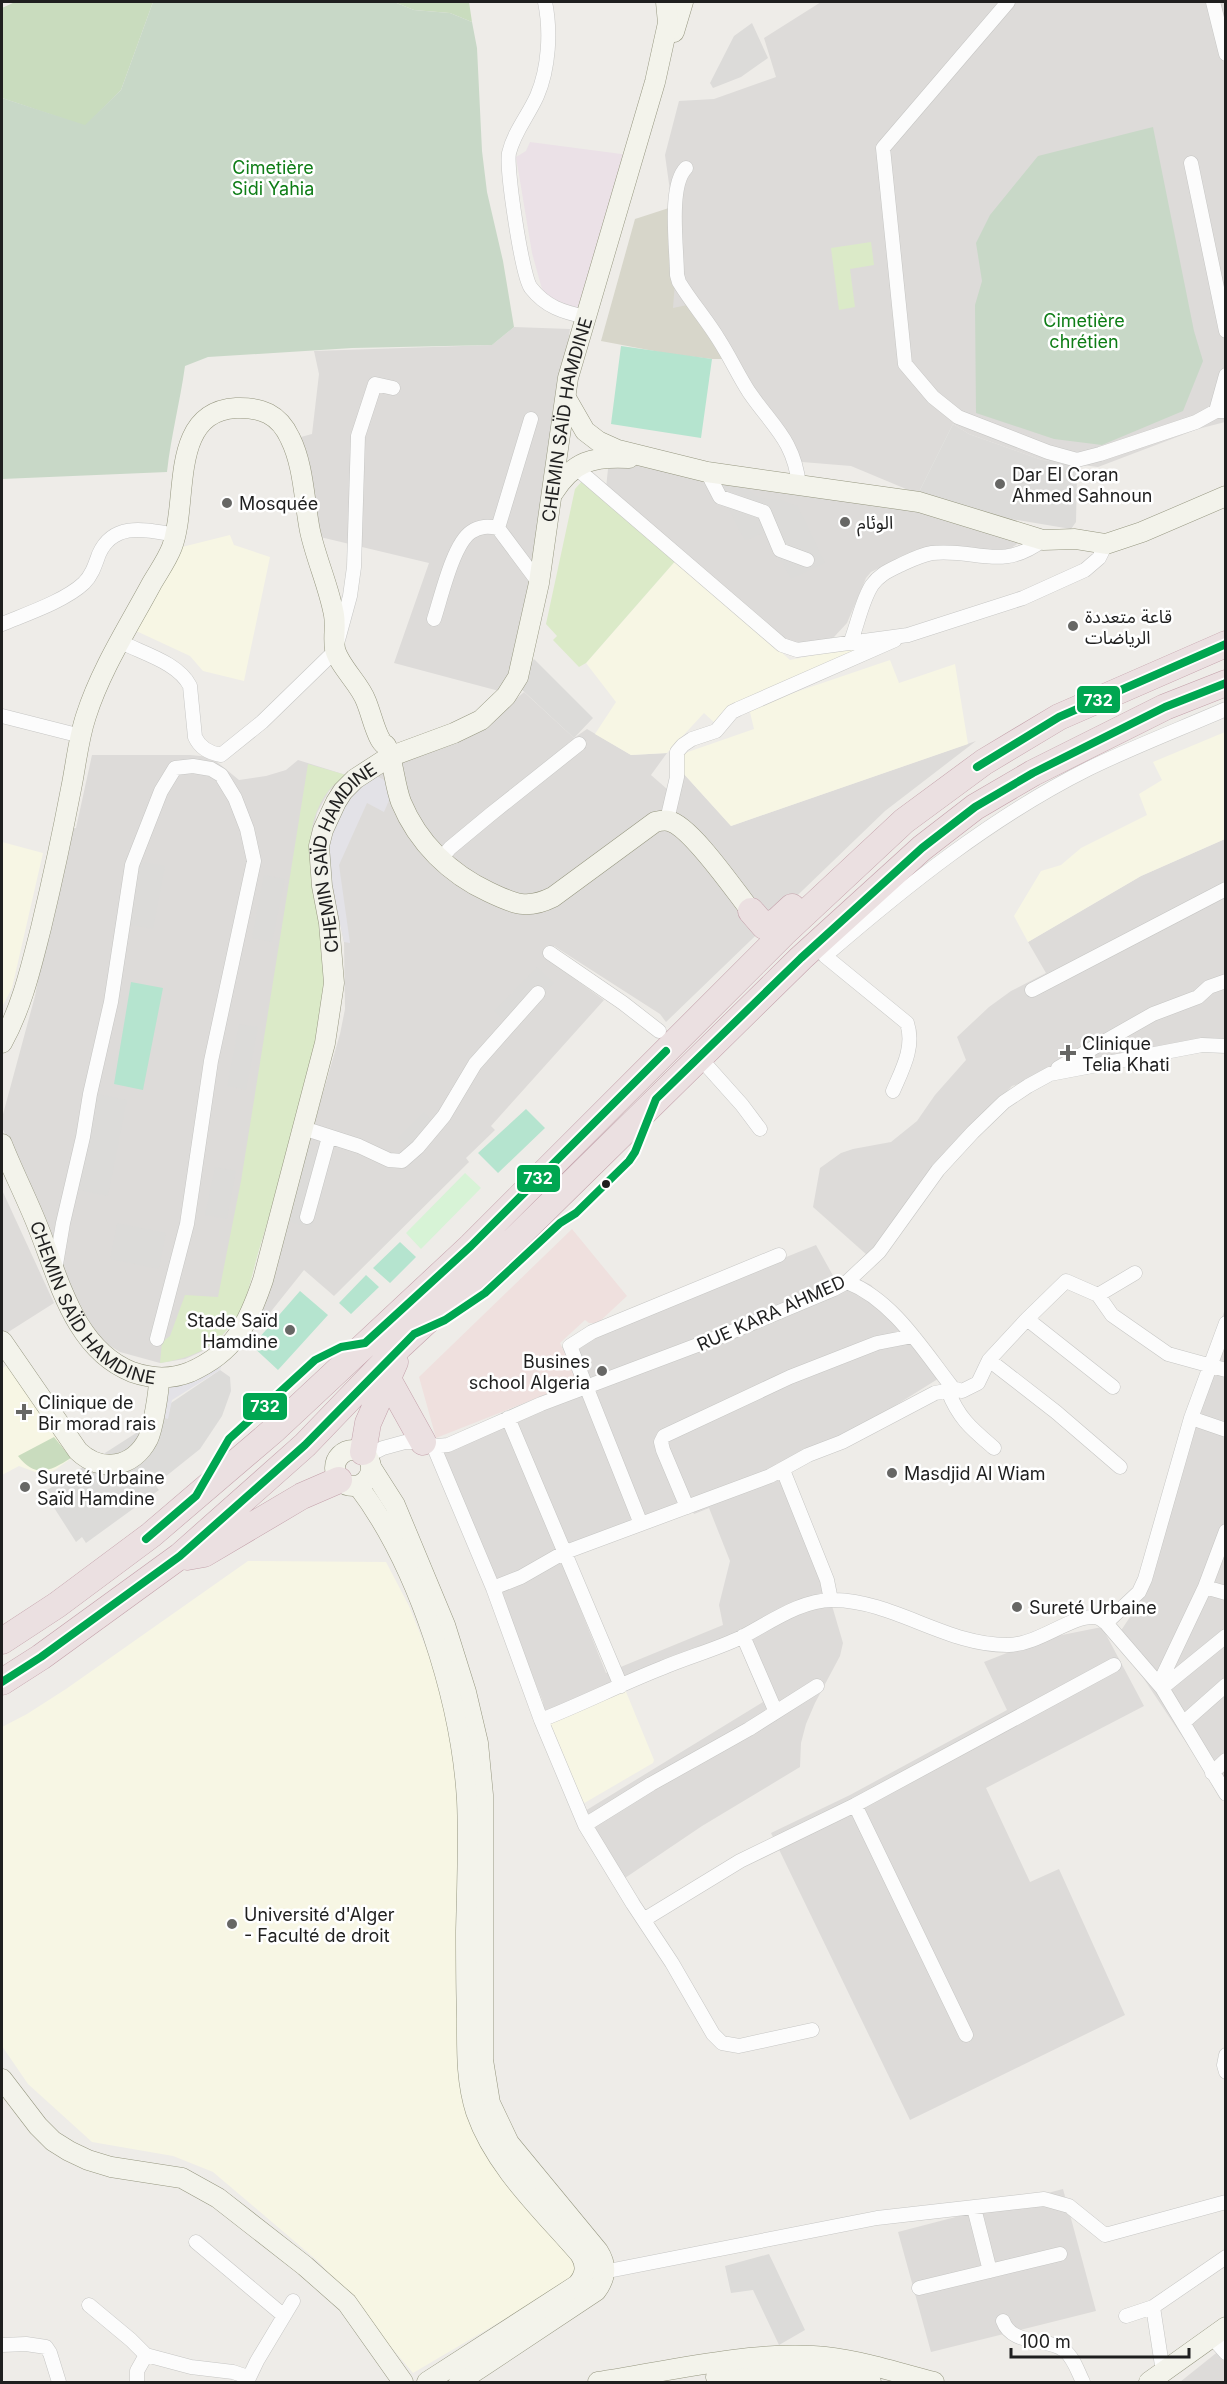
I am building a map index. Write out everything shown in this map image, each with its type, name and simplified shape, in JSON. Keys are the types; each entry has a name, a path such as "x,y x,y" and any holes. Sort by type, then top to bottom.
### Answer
{"highway":[{"path":"2,1641 57,1605 151,1535 259,1443 471,1246 666,1038 904,821 984,762 1059,717 1226,644"},
{"path":"2,1682 41,1658 180,1556 305,1445 400,1346 515,1239 866,897 922,848 975,807 1033,773 1165,707 1226,682"},
{"path":"1088,769 1090,743"},
{"path":"751,911 764,926 769,925 778,920 843,861 859,850 880,842"},
{"path":"703,1055 825,956"},
{"path":"368,1460 368,1423 400,1346"},
{"path":"388,1379 428,1444"},
{"path":"180,1556 204,1554 302,1496 348,1483"}],"street":[{"path":"545,2 549,21 547,57 537,94 512,141 508,157 520,255 529,286 542,299 559,311 586,317"},
{"path":"662,2 668,23"},
{"path":"655,82 668,23 666,2"},
{"path":"655,82 662,72 683,2"},
{"path":"1008,2 883,148 905,364 933,397 958,417 1048,452 1077,459 1100,454 1221,411 1226,375"},
{"path":"1214,2 1226,54"},
{"name":"CHEMIN SAÏD HAMDINE","path":"2,1144 27,1199 54,1272 76,1320 94,1346 123,1368 142,1376 159,1379 182,1375 212,1361 238,1337 245,1326 264,1280 325,1043 334,983 319,846 323,830 343,791 355,779 389,757 481,720 500,703 518,677 539,583 568,378 655,82"},
{"path":"1191,163 1226,331"},
{"path":"686,168 680,174 675,188 679,282 719,340 753,398 785,439 794,456 799,485"},
{"path":"119,640 174,668 186,678 190,686 194,729 198,743 209,752 221,755 262,722 335,651 350,596 354,567 358,436 375,384 393,388"},
{"path":"566,398 580,425 589,456"},
{"path":"2,1043 16,1012 33,958 54,873 81,736 90,703 119,640 166,558 176,535 186,456 196,426 220,411 231,408 258,409 277,418 291,439 297,458 310,530 334,616 335,651 366,699 381,741 387,747 402,804 422,838 440,860 459,876 483,889 518,903 535,905 553,897 655,822 667,820 677,825 701,847 751,911"},
{"path":"498,528 531,419"},
{"path":"559,444 581,438 589,456 782,645 797,650 908,635"},
{"path":"551,497 559,484 589,456 618,450 707,472 919,502 1043,540 1075,539 1106,544 1142,532 1226,496"},
{"path":"707,472 720,497 764,512 780,550 807,560"},
{"path":"434,619 458,548 470,533 485,526 498,528 539,583"},
{"path":"2,624 57,600 77,588 89,576 105,544 114,534 129,531 176,535"},
{"path":"852,641 870,587 889,570 922,555 935,553 1001,558 1029,551 1043,540"},
{"path":"667,820 677,777 678,752 692,739 716,731 732,712 908,635 1023,598 1084,570 1099,558 1106,544"},
{"path":"893,1091 909,1047 910,1034 907,1023 825,956 957,851 1014,812 1088,769 1226,709"},
{"path":"2,716 81,736"},
{"path":"440,860 491,814 579,744"},
{"path":"54,1272 111,1002 132,865 161,791 171,772 175,768 185,766 211,769 221,775 235,798 251,841 254,861 211,1061 187,1224 156,1339"},
{"path":"1032,990 1226,889"},
{"path":"550,953 623,1003 666,1038"},
{"path":"1050,1074 1153,1014 1198,997 1209,987 1226,981"},
{"path":"303,1128 359,1146 388,1160 399,1162 406,1158 444,1116 475,1064 538,993"},
{"name":"RUE KARA AHMED","path":"368,1460 389,1446 405,1442 440,1446 463,1439 508,1418 724,1335 847,1282 879,1252 938,1170 973,1132 1004,1102 1050,1074 1202,1045 1226,1046"},
{"path":"703,1055 760,1129"},
{"path":"307,1217 329,1137"},
{"path":"641,1524 570,1349 578,1340 779,1255"},
{"path":"1098,1295 1135,1273"},
{"path":"493,1588 521,1577 563,1553 783,1470 808,1455 842,1442 935,1393 962,1390 978,1383 989,1360 1066,1281 1098,1295 1112,1315 1168,1354 1226,1370"},
{"path":"847,1282 860,1287 875,1298 913,1336 948,1380 952,1387 948,1391"},
{"path":"1027,1319 1113,1387"},
{"path":"1106,1623 1139,1592 1145,1579 1191,1418 1208,1365 1226,1323"},
{"path":"687,1507 663,1450 661,1442 664,1436 790,1377 877,1343 913,1336"},
{"path":"4,1351 78,1451 93,1463 120,1464 142,1448 153,1427 159,1379"},
{"path":"989,1360 1056,1412 1120,1467"},
{"path":"948,1391 954,1408 960,1416 994,1448"},
{"path":"508,1418 621,1686"},
{"path":"1191,1418 1226,1430"},
{"path":"428,1444 493,1588 541,1720 585,1825 633,1904 645,1919 713,2034 722,2043 739,2046 812,2030"},
{"path":"427,2382 577,2285 584,2275 585,2265 580,2254 496,2153 476,2112 467,2066 468,1825 465,1774 457,1723 444,1673 420,1601 402,1560 379,1518 335,1468 339,1456 350,1450 368,1460 395,1505 444,1624 466,1692 478,1743 483,1804 483,2060 490,2103 508,2143 598,2251 605,2272 600,2285 590,2295 459,2382"},
{"path":"348,1483 367,1481 368,1460"},
{"path":"783,1470 827,1580 831,1599"},
{"path":"1160,1686 1206,1587 1226,1531"},
{"path":"1206,1587 1226,1593"},
{"path":"541,1720 660,1668 743,1636 774,1618 831,1599 870,1605 943,1631 978,1641 1006,1645 1020,1644 1038,1638 1085,1618 1099,1618 1106,1623 1160,1686 1226,1794"},
{"path":"1160,1686 1226,1635"},
{"path":"743,1636 776,1710"},
{"path":"645,1919 740,1861 855,1805 1114,1665"},
{"path":"1183,1723 1226,1685"},
{"path":"585,1825 817,1686"},
{"path":"1212,1773 1226,1761"},
{"path":"855,1805 966,2035"},
{"path":"1226,2055 1224,2065 1226,2072"},
{"path":"2,2079 26,2112 53,2141 88,2160 111,2167 176,2176 200,2186 218,2198 305,2266 354,2312 403,2382"},
{"path":"584,2275 877,2218 1044,2199 1069,2206 1105,2235 1226,2202"},
{"path":"974,2208 990,2271"},
{"path":"196,2241 282,2315"},
{"path":"919,2288 1060,2254"},
{"path":"1126,2316 1153,2307 1226,2257"},
{"path":"336,2295 341,2313 387,2382"},
{"path":"89,2305 132,2340 146,2355 190,2367 233,2372 248,2380 282,2315 293,2301"},
{"path":"1153,2307 1159,2379 1224,2341"},
{"path":"1003,2320 1008,2330 1016,2336 1063,2350 1071,2358 1083,2382"},
{"path":"2,2345 26,2344 46,2347 59,2382"},
{"path":"137,2382 137,2371 146,2355"},
{"path":"598,2382 733,2361 793,2355 853,2361 934,2382"},
{"path":"680,2382 733,2374 782,2371 830,2374 871,2382"}],"shaded area":[{"path":"821,2 1225,2 1225,422 1198,429 1098,467 1042,460 969,434 953,424 918,494 851,466 802,462 740,372 672,308 676,269 675,227 665,155 679,101 714,99 776,77 764,38"},
{"path":"752,23 768,58 741,77 713,88 710,83 734,36"},
{"path":"530,142 629,155 583,308 567,307 548,298 542,289 532,253 516,157 526,151"},
{"path":"672,207 676,269 673,308 692,304 731,359 670,354 601,341 635,219"},
{"path":"514,327 570,329 539,549 518,662 499,691 394,663 429,563 316,536 297,438 312,434 319,374 314,351 492,345"},
{"name":"Dar El Coran Ahmed Sahnoun","path":"953,424 969,434 1042,460 1073,463 1077,474 1076,522 1071,529 1011,519 918,494"},
{"path":"614,461 817,487 1028,537 1008,550 1000,552 950,545 937,545 916,550 871,572 866,578 847,623 834,637 820,643 788,644 606,488 608,469"},
{"path":"719,477 725,485 748,490 759,498 781,500 798,506 825,563 791,579 765,532 745,541 726,504"},
{"path":"230,535 234,545 270,557 244,681 203,671 190,656 132,629 164,569 182,547"},
{"path":"677,559 790,660 873,643 717,725 704,713 667,753 631,755 595,734 616,702 586,663"},
{"path":"534,659 593,718 574,738 519,687"},
{"path":"890,660 899,683 955,664 968,744 731,826 683,773 682,754 754,729 749,708"},
{"path":"524,692 574,738 587,729 631,755 667,753 651,775 675,796 683,773 731,826 976,741 885,811 666,1022 660,1014 554,946 544,957 604,1000 491,1126 495,1130 466,1158 469,1162 334,1296 304,1270 265,1319 259,1315 340,1034 345,1009 344,942 326,856 372,774 493,719"},
{"path":"1225,732 1225,839 1141,876 1028,942 1014,916 1041,871 1061,865 1081,848 1147,815 1139,794 1162,780 1153,762"},
{"path":"92,755 211,757 239,780 286,770 298,760 346,775 329,791 317,813 311,839 310,876 320,928 263,1237 218,1339 205,1350 185,1359 160,1363 120,1352 96,1333 69,1284 2,1127 2,1118 35,996 68,828 76,828"},
{"path":"372,774 391,783 393,791 384,812 367,803 339,865 350,943 344,942 326,856 327,842 344,804"},
{"path":"1225,839 1225,1042 1115,1057 1012,1086 893,1229 867,1255 813,1207 820,1168 841,1153 891,1142 917,1121 935,1095 966,1060 957,1037 989,1007 1011,991 1046,973 1028,942 1141,876"},
{"path":"2,842 43,853 12,988 2,1007"},
{"path":"138,861 165,866 153,929 125,924"},
{"path":"264,875 285,879 272,942 252,938"},
{"path":"537,967 554,983 511,1027 494,1011"},
{"path":"239,1024 258,1027 246,1090 227,1086"},
{"path":"93,1093 127,1100 108,1196 74,1189"},
{"path":"424,1112 439,1128 413,1153 398,1138"},
{"path":"307,1149 331,1155 312,1227 289,1222"},
{"path":"215,1167 236,1171 227,1219 205,1215"},
{"path":"2,1190 54,1303 2,1336"},
{"path":"117,1223 166,1233 159,1269 110,1259"},
{"path":"572,1229 627,1296 598,1323 589,1323 585,1320 560,1343 578,1382 436,1438 419,1377"},
{"path":"816,1245 836,1281 861,1280 871,1285 949,1372 846,1435 776,1464 833,1609 843,1643 840,1656 806,1724 801,1743 800,1767 702,1826 625,1878 585,1811 763,1702 736,1638 544,1719 543,1702 441,1451 507,1425 501,1413 578,1382 562,1347","holes":["689,1502 694,1514 709,1508 730,1561 719,1605 723,1625 606,1673 558,1553"]},
{"path":"1225,1309 1225,1801 1140,1673 1114,1641 1140,1602 1181,1468 1205,1367"},
{"path":"224,1358 220,1370 172,1400 168,1419 157,1416 160,1398 168,1389"},
{"name":"Clinique de Bir morad rais","path":"10,1362 76,1455 46,1476 19,1466 2,1475 2,1369"},
{"path":"220,1370 230,1377 231,1391 222,1416 200,1449 155,1485 159,1490 86,1543 82,1537 76,1542 44,1492 169,1412 171,1403"},
{"name":"Université d'Alger - Faculté de droit","path":"248,1561 386,1562 409,1606 446,1698 462,1802 492,2161 577,2266 573,2279 413,2373 320,2263 213,2172 173,2156 92,2142 28,2084 2,2046 2,1727 66,1689"},
{"path":"1102,1627 1144,1706 986,1788 1030,1882 1059,1869 1125,2015 910,2120 771,1833 850,1795 1007,1710 984,1662 1042,1639"},
{"path":"622,1682 654,1760 653,1763 581,1805 544,1719"},
{"path":"1063,2189 1096,2311 931,2352 898,2232"},
{"path":"769,2254 805,2330 779,2345 753,2290 731,2293 725,2266"},
{"path":"1225,2346 1225,2382 1180,2382"}],"green space":[{"path":"15,2 153,2 121,90 85,126 2,98 2,8"},
{"name":"Cimetière Sidi Yahia","path":"153,2 394,2 414,10 450,13 472,22 477,48 482,151 487,192 503,261 514,327 492,345 352,348 208,357 185,366 167,472 2,479 2,98 85,125 121,90"},
{"path":"394,2 469,2 472,22 450,13 414,10"},
{"name":"Cimetière chrétien","path":"1153,127 1194,331 1203,361 1183,411 1102,445 1054,439 976,413 975,305 982,281 976,243 990,215 1038,156"},
{"path":"871,242 874,265 850,269 855,307 839,310 831,248"},
{"path":"621,346 712,359 701,438 611,424"},
{"path":"583,480 677,559 586,663 579,667 553,640 557,636 546,624 575,489"},
{"path":"308,764 346,775 329,790 318,810 312,831 310,852 312,875 326,963 320,1024 313,1054 241,1309 223,1335 205,1349 184,1358 160,1363 162,1342 170,1336 185,1295 218,1297 241,1181"},
{"path":"131,982 163,988 143,1090 114,1084"},
{"path":"526,1109 545,1128 498,1173 478,1153"},
{"path":"465,1173 481,1188 421,1249 406,1233"},
{"path":"400,1242 416,1257 390,1283 373,1268"},
{"path":"366,1275 379,1287 351,1314 339,1303"},
{"name":"Stade Saïd Hamdine","path":"300,1291 328,1315 278,1370 252,1346"},
{"path":"54,1437 71,1458 50,1469 37,1470 31,1468 18,1456"}],"transit line":[{"name":"732","path":"977,767 1059,717 1226,644"},
{"name":"732","path":"2,1682 41,1657 180,1556 305,1445 414,1334 445,1320 485,1293 560,1223 576,1213 629,1161 635,1152 656,1099 801,958 922,848 975,807 1033,773 1165,707 1226,683"},
{"name":"732","path":"146,1539 196,1496 229,1439 315,1360 341,1347 365,1343 471,1246 666,1051"}],"place":[{"name":"Dar El Coran Ahmed Sahnoun","path":"1000,484"},
{"name":"Mosquée","path":"227,503"},
{"name":"الوئام","path":"845,522"},
{"name":"قاعة متعددة الرياضات","path":"1073,626"},
{"name":"Clinique Telia Khati","path":"1068,1053"},
{"name":"Stade Saïd Hamdine","path":"290,1330"},
{"name":"Busines school Algeria","path":"602,1371"},
{"name":"Clinique de Bir morad rais","path":"24,1412"},
{"name":"Masdjid Al Wiam","path":"892,1473"},
{"name":"Sureté Urbaine Saïd Hamdine","path":"25,1487"},
{"name":"Sureté Urbaine","path":"1017,1607"},
{"name":"Université d'Alger - Faculté de droit","path":"232,1924"}]}
